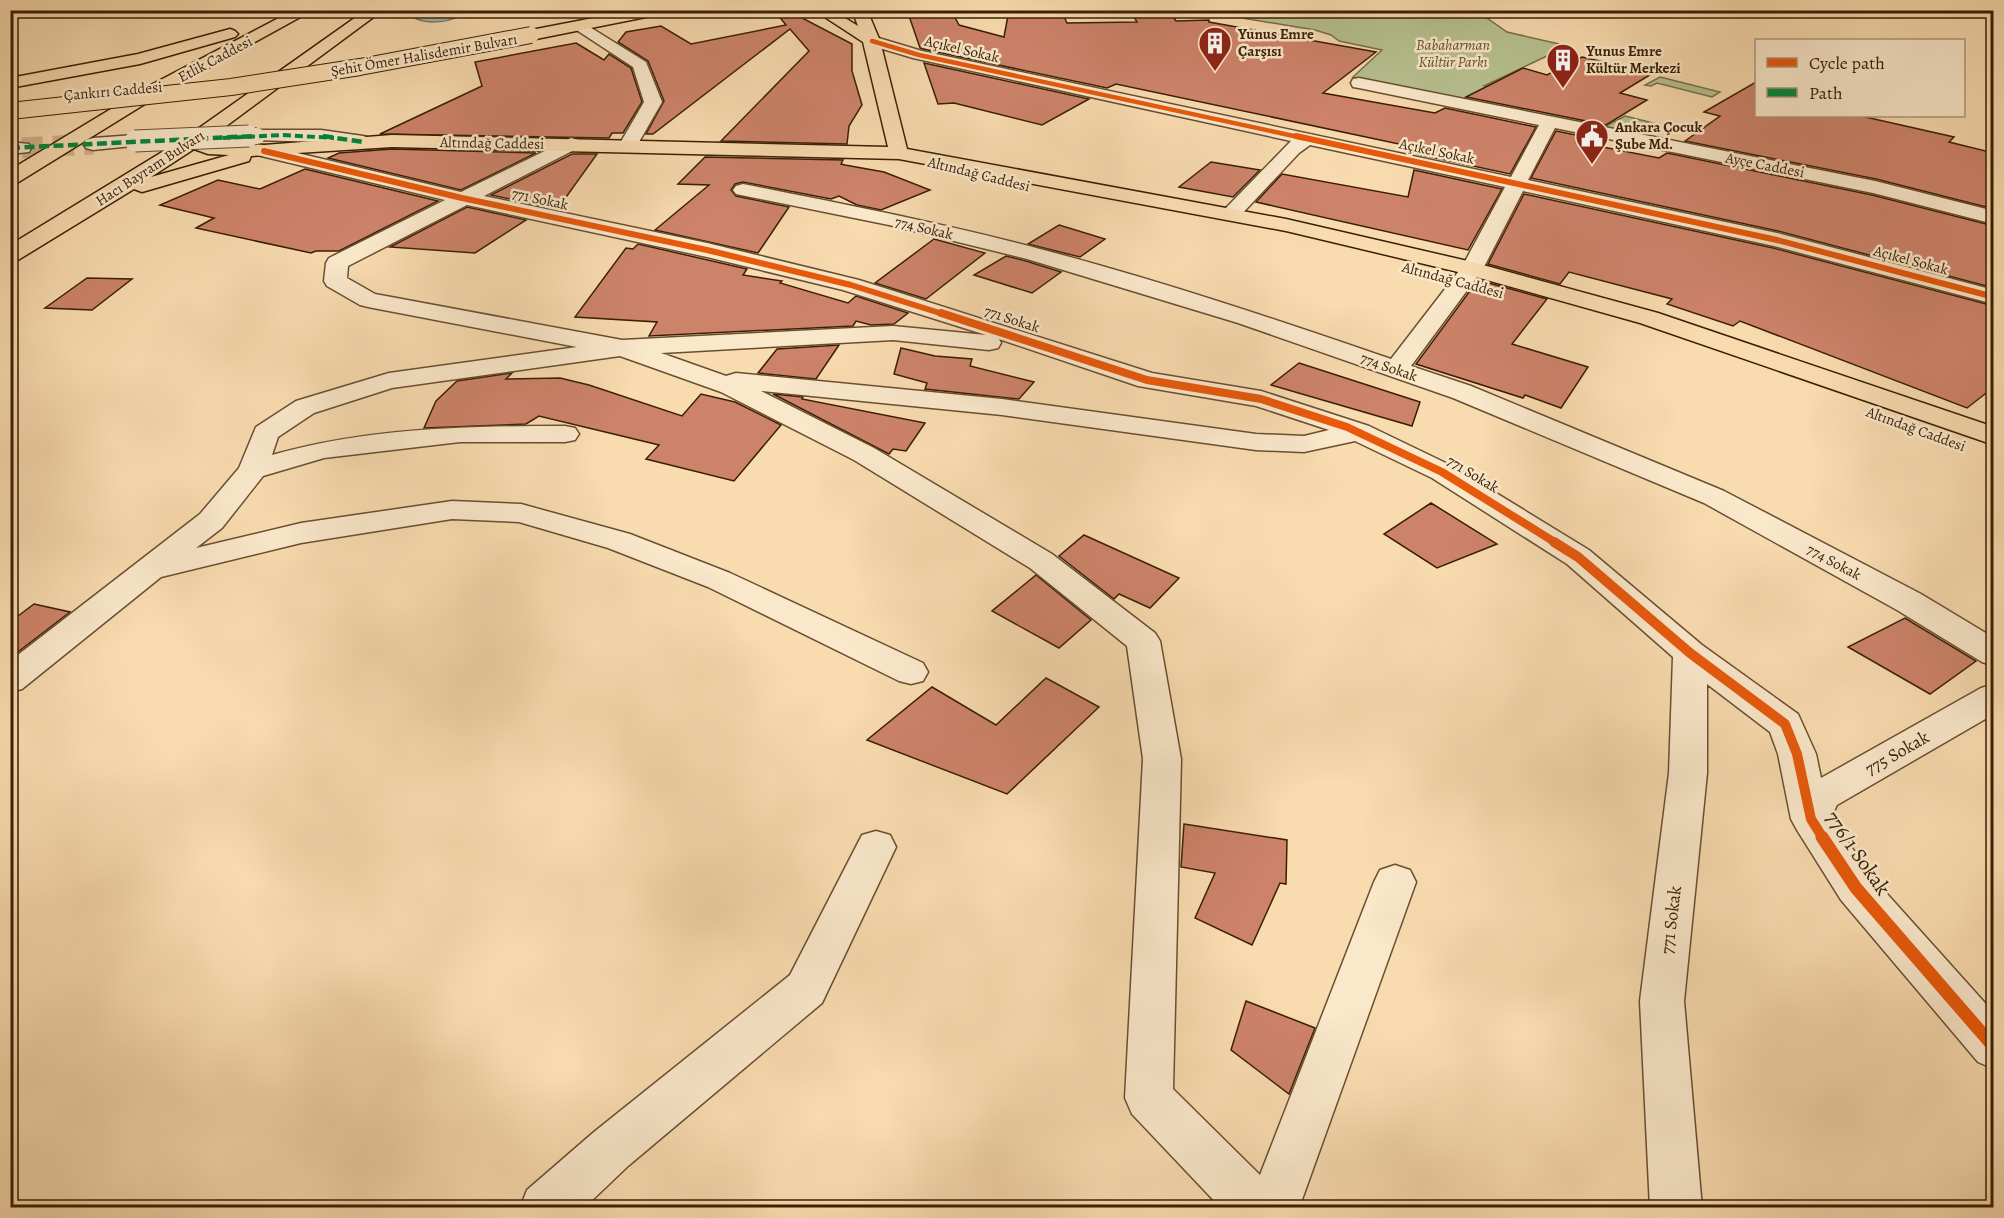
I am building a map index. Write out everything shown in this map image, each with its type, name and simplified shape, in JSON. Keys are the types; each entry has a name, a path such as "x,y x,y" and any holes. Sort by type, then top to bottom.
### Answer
{"main road":[{"path":"10,83 80,72 190,47 291,10"},
{"name":"Etlik Caddesi","path":"94,135 155,90 306,10"},
{"name":"Hacı Bayram Bulvarı","path":"10,255 107,197 192,142 376,10"},
{"name":"Şehit Ömer Halisdemir Bulvarı","path":"186,93 406,60 612,10"},
{"name":"Şehit Ömer Halisdemir Bulvarı","path":"216,81 527,31 580,26 661,10"},
{"path":"821,10 872,41"},
{"path":"859,10 872,41 899,153"},
{"name":"Çankırı Caddesi","path":"10,100 216,81"},
{"name":"Çankırı Caddesi","path":"10,111 186,93"},
{"path":"10,171 94,135"},
{"path":"10,179 94,135"},
{"name":"Altındağ Caddesi","path":"192,142 208,148 261,144 363,142 628,145 899,153 1338,236 1467,275 1701,352 1994,458"},
{"name":"Altındağ Caddesi","path":"107,197 261,144"},
{"name":"Altındağ Caddesi","path":"899,153 980,177 1467,275 1671,326 1881,396 1994,437"},
{"path":"10,234 77,215"}],"street":[{"path":"580,26 640,66 653,102 628,145"},
{"name":"Açıkel Sokak","path":"872,41 920,55 1305,140 1517,183 1777,240 1994,297"},
{"name":"Ayçe Caddesi","path":"1359,83 1860,184 1994,218"},
{"path":"1395,369 1467,275 1549,122"},
{"name":"771 Sokak","path":"94,135 135,141 261,144 462,198 707,250 850,285 1146,380 1261,399 1359,432 1442,472 1578,557 1690,653 1688,773 1662,1001 1676,1208"},
{"path":"1231,214 1292,149 1305,140"},
{"path":"571,144 337,263 335,281 368,300 622,348 730,386 864,454 1031,555 1143,641 1162,759 1149,1098 1257,1208"},
{"name":"774 Sokak","path":"743,190 890,219 1034,254 1247,318 1462,392 1714,497 1909,602 1994,654"},
{"path":"10,680 211,521 253,470 266,433 305,407 389,381 622,348 893,333 1058,350"},
{"path":"709,378 1002,407 1256,442 1304,444 1359,432"},
{"path":"253,470 321,450 460,434 565,434"},
{"path":"148,570 301,533 452,510 521,513 619,541 719,580 911,672"},
{"name":"776/1 Sokak","path":"1690,653 1785,724 1797,754 1811,819 1856,888 1994,1047"},
{"name":"775 Sokak","path":"1811,819 1823,795 1994,697"},
{"path":"545,1208 611,1149 806,989 876,847"},
{"path":"1273,1208 1395,882"}],"green space":[{"name":"Babaharman Kültür Parkı","path":"1230,11 1477,11 1507,32 1568,46 1484,86 1582,119 1579,124 1353,77 1382,50 1339,41 1331,35 1315,30 1242,18"},
{"path":"1660,77 1720,92 1712,97 1657,83 1651,86 1645,85"},
{"path":"1625,116 1653,123 1634,133 1604,127"}],"shaded area":[{"path":"465,10 455,18 440,22 424,21 412,16 419,11"}],"building":[{"path":"774,10 787,10 852,44 852,71 862,105 849,126 847,144 721,141 809,51 790,29 653,134 646,134 664,101 648,61 618,42 626,32 661,26 691,44 786,25"},
{"path":"907,10 951,10 959,25 1004,37 1009,10 1061,10 1067,23 1137,22 1131,12 1169,10 1176,21 1209,20 1209,22 1376,52 1323,93 1435,113 1445,108 1536,127 1510,174 1417,154 1418,148 1116,84 1107,88 923,49 920,48"},
{"path":"576,43 604,60 609,54 631,68 642,102 623,133 612,133 609,138 380,134 482,86 475,62"},
{"name":"Yunus Emre Kültür Merkezi","path":"1582,57 1653,73 1620,93 1647,100 1606,125 1466,97 1523,68 1547,75"},
{"path":"924,63 1089,99 1042,125 954,103 938,104"},
{"path":"1755,83 1755,117 1865,117 1954,137 1949,142 1994,153 1994,209 1876,179 1685,141 1720,116 1704,112"},
{"path":"1556,131 1586,137 1577,142 1659,158 1667,153 1872,195 1994,226 1994,288 1778,231 1531,178"},
{"path":"392,149 536,153 461,190 328,158 339,153"},
{"path":"572,154 597,154 559,207 547,207 491,195"},
{"path":"705,157 843,160 841,164 884,172 930,190 881,210 857,205 839,196 831,199 743,182 735,184 731,190 736,196 789,207 758,253 655,230 709,185 678,184"},
{"path":"1211,162 1260,170 1233,197 1179,187"},
{"path":"305,169 438,201 339,251 311,253 196,228 214,218 160,205 218,180 260,189"},
{"path":"1414,170 1502,189 1468,250 1256,202 1282,174 1408,197"},
{"path":"1524,194 1773,248 1994,306 1994,387 1967,408 1740,321 1733,326 1667,304 1672,299 1569,272 1560,284 1488,264"},
{"path":"467,207 526,220 475,253 390,247"},
{"path":"1059,225 1105,239 1080,257 1028,244"},
{"path":"934,239 985,253 926,299 875,283"},
{"path":"638,244 747,269 743,275 782,281 780,283 848,303 856,296 908,313 894,324 871,325 856,321 853,326 649,336 657,322 575,317 626,248 633,249"},
{"path":"1006,256 1061,272 1032,293 974,275"},
{"path":"87,278 132,279 92,310 45,308"},
{"path":"1478,280 1547,299 1512,344 1588,367 1561,408 1525,395 1523,398 1416,364"},
{"path":"839,345 816,379 758,373 777,349"},
{"path":"901,348 935,356 972,359 970,366 1034,382 1019,399 925,389 927,383 894,374"},
{"path":"1299,363 1420,402 1412,426 1271,385"},
{"path":"512,373 506,379 560,378 589,385 682,416 701,394 735,402 781,425 734,481 646,459 659,445 539,416 526,424 424,428 436,401 457,381"},
{"path":"773,394 803,397 802,399 925,423 906,451 893,449 889,454"},
{"path":"1431,503 1497,544 1437,568 1384,534"},
{"path":"1084,535 1179,578 1150,608 1119,594 1114,599 1059,556"},
{"path":"1036,575 1091,620 1059,648 992,611"},
{"path":"34,604 70,612 10,658 10,622"},
{"path":"1905,618 1976,661 1930,694 1848,647"},
{"path":"1046,678 1099,707 1007,794 867,740 932,687 996,725"},
{"path":"1184,824 1287,840 1286,884 1280,883 1252,945 1195,918 1215,873 1181,867"},
{"path":"1246,1001 1315,1028 1289,1094 1231,1050"}],"tunnel":[{"path":"22,148 93,144"}],"marked path":[{"path":"10,148 283,135 321,136 363,142"}],"cycle path":[{"path":"872,41 919,55 1777,240 1994,297"},
{"path":"264,151 462,198 707,250 851,285 1147,380 1261,399 1347,427 1442,472 1578,557 1690,653 1785,724 1797,754 1811,819 1856,888 1994,1047"}],"place":[{"name":"Yunus Emre Çarşısı","path":"1215,72"},
{"name":"Yunus Emre Kültür Merkezi","path":"1563,89"},
{"name":"Ankara Çocuk Şube Md.","path":"1592,165"}]}
